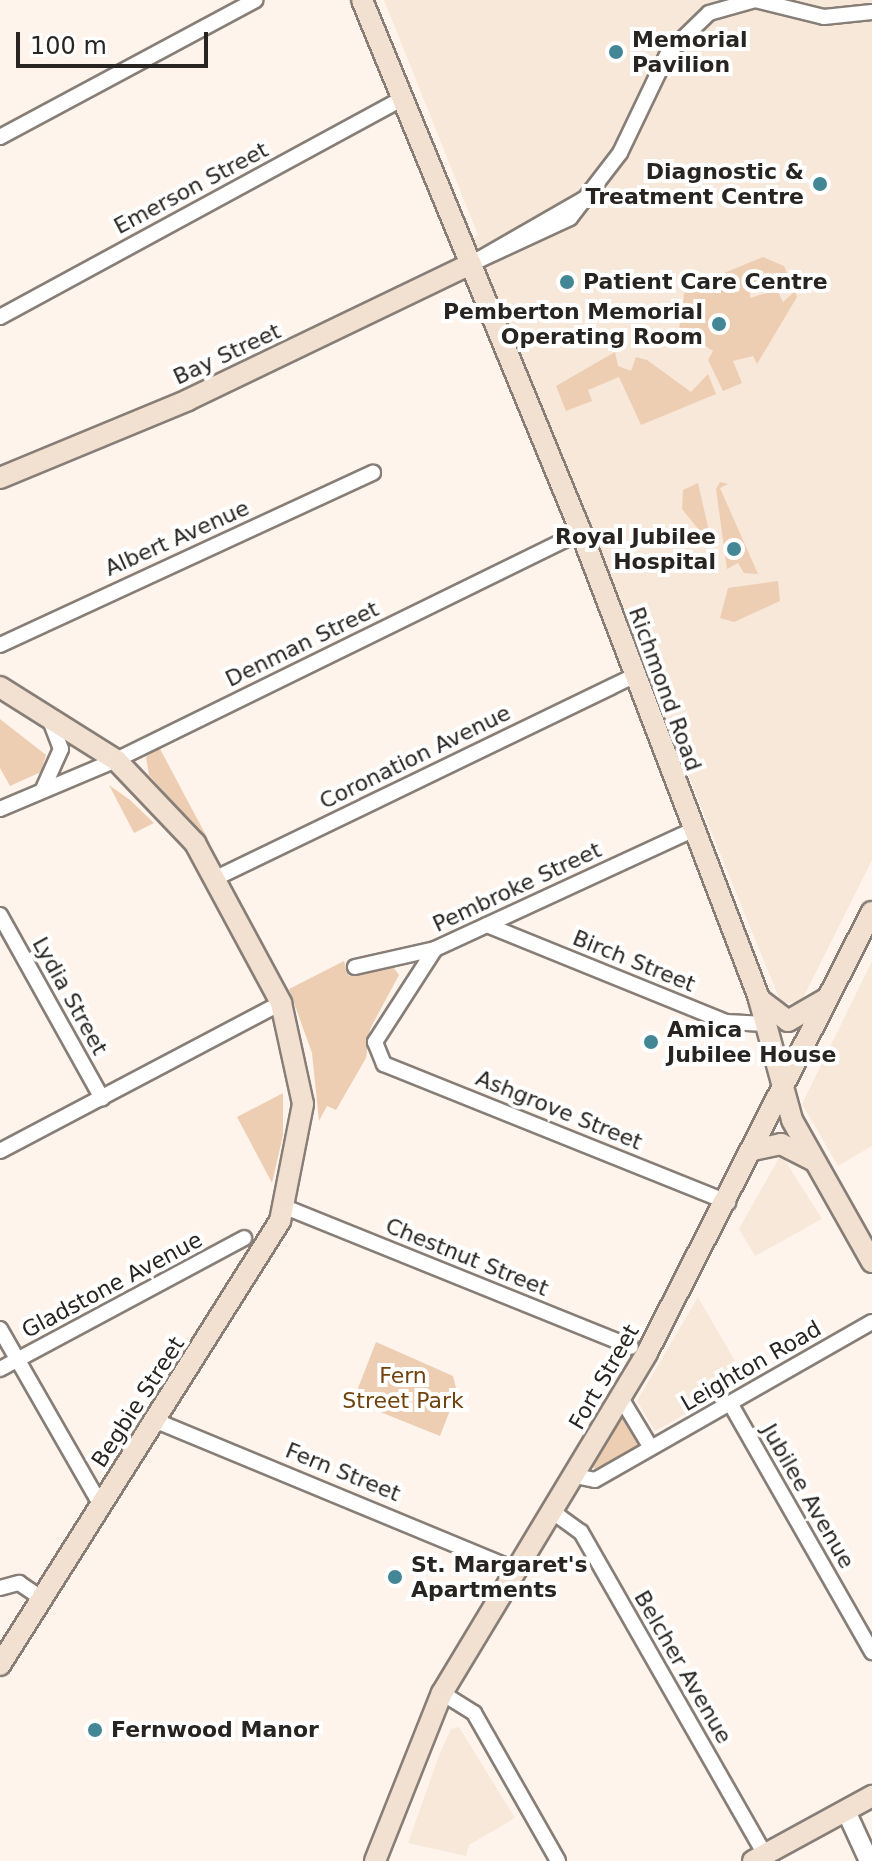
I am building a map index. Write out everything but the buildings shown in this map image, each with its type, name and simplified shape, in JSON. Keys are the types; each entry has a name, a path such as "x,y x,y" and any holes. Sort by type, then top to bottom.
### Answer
{"main road":[{"name":"Richmond Road","path":"362,0 581,532 692,830 759,999 782,1090 814,1161 872,1262"},
{"name":"Bay Street","path":"0,478 188,400 471,264"},
{"name":"Begbie Street","path":"0,687 116,760 170,811 216,878 281,1003 303,1104 297,1156 285,1207 0,1665"},
{"name":"Fort Street","path":"375,1861 442,1693 514,1569 553,1512 621,1398 728,1202 872,912"},
{"path":"759,999 798,1020 833,992"},
{"path":"753,1150 781,1144 814,1161"},
{"path":"759,1858 872,1796"}],"street":[{"path":"0,137 256,0"},
{"name":"Bay Street","path":"471,264 591,196 620,153 668,53 694,22 755,0 824,17 872,12"},
{"name":"Emerson Street","path":"0,317 403,98"},
{"name":"Albert Avenue","path":"0,645 373,473"},
{"name":"Denman Street","path":"0,809 116,760 581,532"},
{"name":"Coronation Avenue","path":"216,878 634,676"},
{"path":"41,792 60,762 50,721"},
{"name":"Pembroke Street","path":"355,967 435,949 692,830"},
{"name":"Lydia Street","path":"0,915 102,1098"},
{"name":"Birch Street","path":"487,925 726,1022 766,1024"},
{"name":"Ashgrove Street","path":"435,949 396,1004 376,1056 728,1202"},
{"path":"0,1151 281,1003"},
{"name":"Chestnut Street","path":"285,1207 631,1347"},
{"name":"Gladstone Avenue","path":"0,1369 244,1238"},
{"name":"Leighton Road","path":"575,1476 595,1480 872,1322"},
{"path":"0,1329 101,1505"},
{"path":"621,1398 651,1448"},
{"name":"Jubilee Avenue","path":"730,1403 872,1652"},
{"name":"Fern Street","path":"154,1420 514,1569"},
{"name":"Belcher Avenue","path":"553,1512 581,1532 759,1858"},
{"path":"0,1588 19,1583 41,1598"},
{"path":"442,1693 474,1713 558,1861"},
{"path":"846,1811 869,1861"}],"shaded area":[{"name":"Royal Jubilee Hospital","path":"384,0 872,0 872,860 801,1002 781,1003 470,239 478,235"},
{"path":"872,961 872,1146 838,1166 802,1104"},
{"path":"781,1154 822,1219 755,1256 739,1229"},
{"path":"698,1297 746,1380 655,1431 637,1401"},
{"path":"459,1727 515,1818 469,1845 466,1856 408,1843 440,1753 451,1729"}],"green space":[{"path":"763,257 784,266 791,283 783,287 776,275 750,289 750,298 777,290 783,302 795,291 797,297 757,364 753,356 733,361 742,383 723,391 708,360 713,351 679,329 685,289"},
{"path":"615,352 618,366 631,371 636,357 647,360 691,392 708,374 716,394 641,425 619,377 588,390 592,401 566,411 556,386"},
{"path":"720,482 728,484 720,488 758,574 744,573 738,563 727,569 716,489"},
{"path":"698,483 710,536 707,540 682,509 683,490"},
{"path":"778,581 780,601 734,622 720,618 728,588"},
{"path":"0,719 46,755 41,772 10,786 0,768"},
{"path":"159,747 210,843 149,775 146,757"},
{"path":"109,785 130,800 154,823 134,833"},
{"path":"344,961 349,976 393,967 399,975 370,1029 366,1058 336,1110 327,1106 319,1121 312,1053 289,989"},
{"path":"283,1093 283,1135 272,1183 237,1117"},
{"name":"Fern Street Park","path":"376,1342 453,1376 457,1392 440,1436 353,1401"},
{"path":"622,1417 640,1448 594,1469 593,1465"}],"place":[{"name":"Memorial Pavilion","path":"616,52"},
{"name":"Diagnostic & Treatment Centre","path":"820,184"},
{"name":"Patient Care Centre","path":"567,282"},
{"name":"Pemberton Memorial Operating Room","path":"719,324"},
{"name":"Royal Jubilee Hospital","path":"734,549"},
{"name":"Amica Jubilee House","path":"651,1042"},
{"name":"St. Margaret's Apartments","path":"395,1577"},
{"name":"Fernwood Manor","path":"95,1730"}]}
